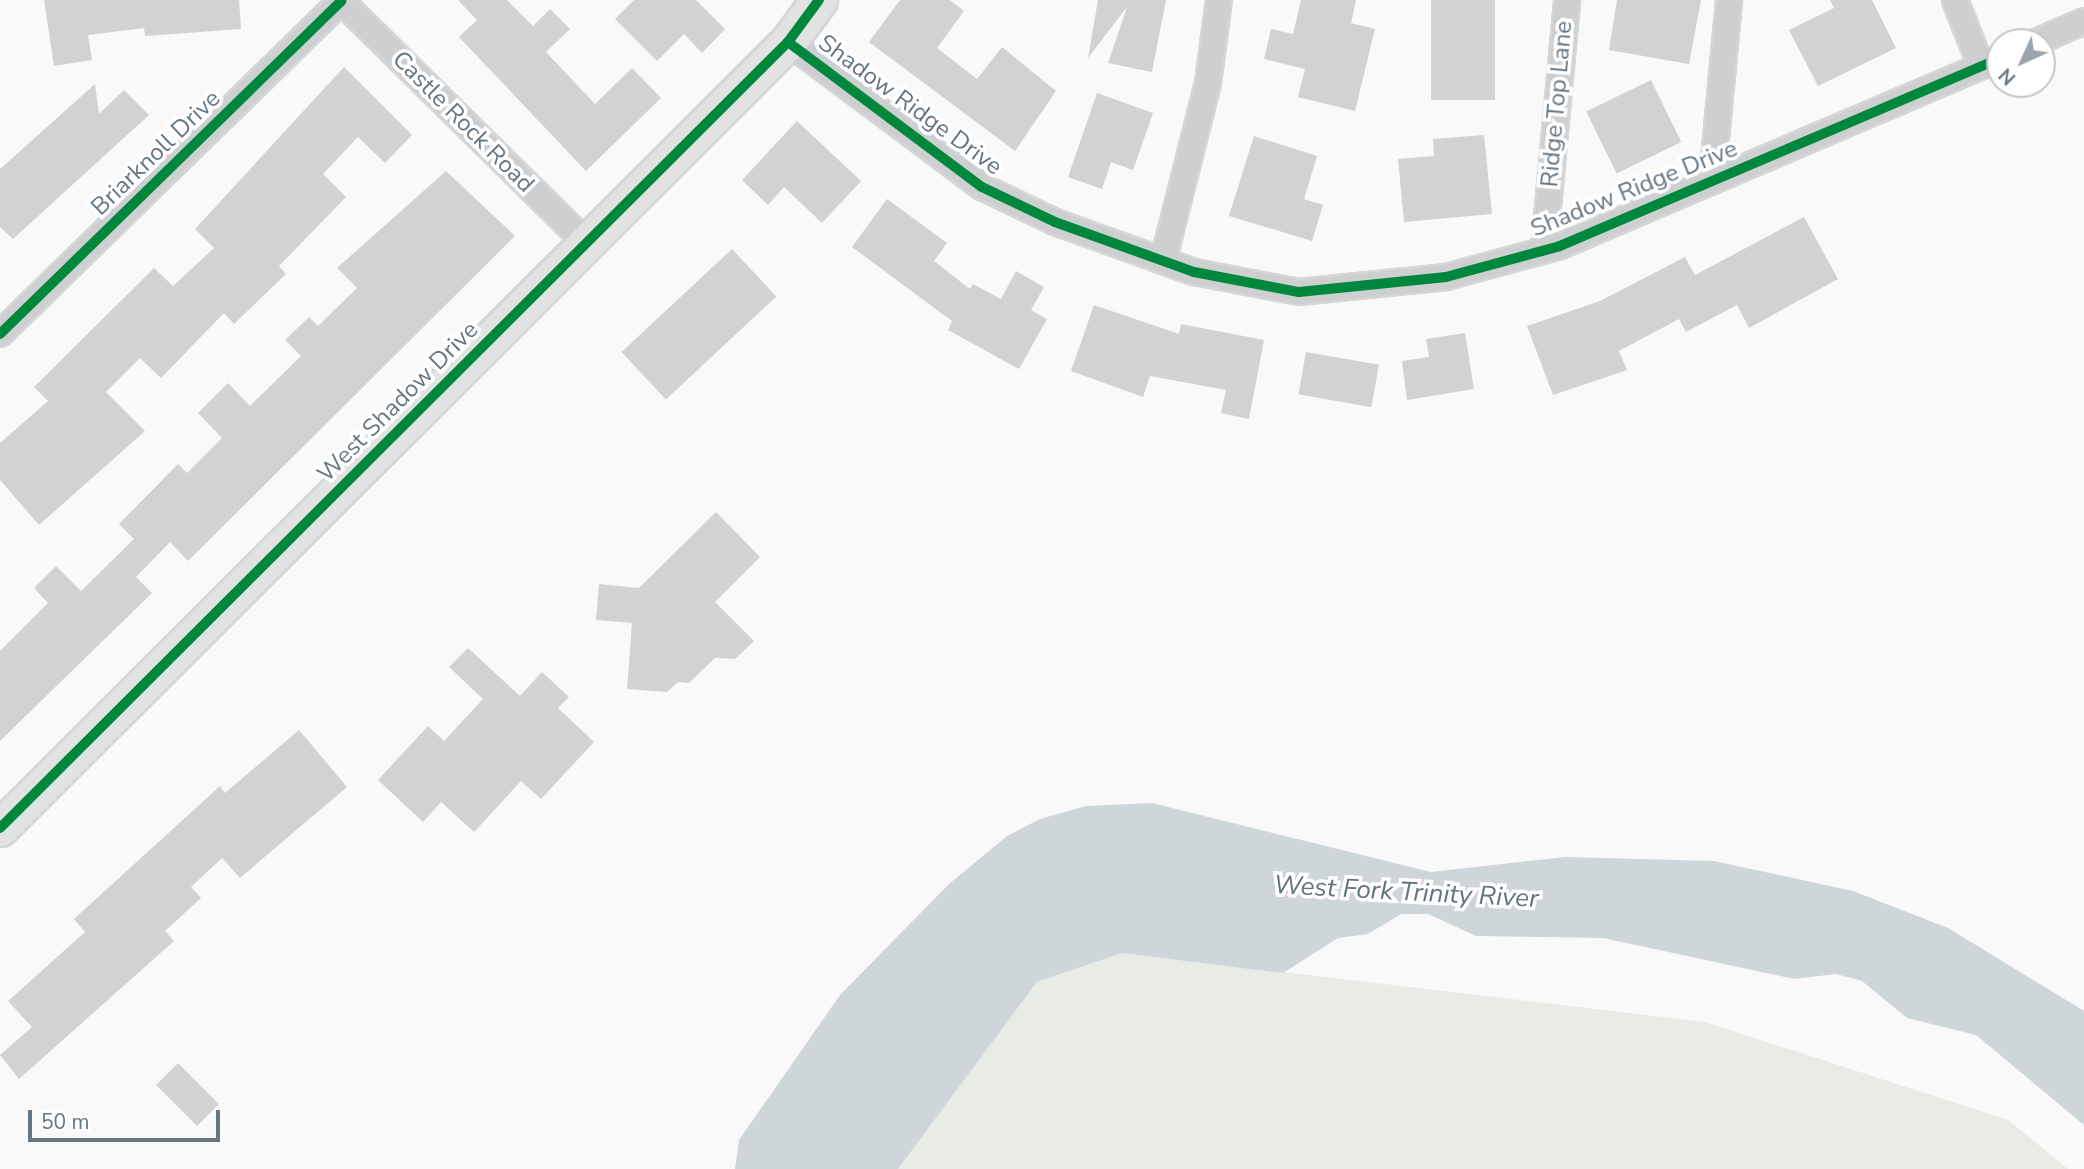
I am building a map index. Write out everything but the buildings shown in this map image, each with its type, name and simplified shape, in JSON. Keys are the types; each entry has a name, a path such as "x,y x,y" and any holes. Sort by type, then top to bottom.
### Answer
{"street":[{"name":"West Shadow Drive","path":"0,828 788,41 819,0"},
{"path":"1163,261 1208,83 1219,0"},
{"name":"Ridge Top Lane","path":"1544,250 1567,0"},
{"path":"1712,181 1729,0"},
{"path":"1955,0 1986,55"},
{"name":"Castle Rock Road","path":"341,1 586,243"},
{"name":"Briarknoll Drive","path":"0,334 341,1"},
{"path":"2056,33 2084,21"},
{"name":"Shadow Ridge Drive","path":"788,41 982,187 1055,222 1163,261 1299,292 1446,277 1544,250 1986,64"}],"shaded area":[{"path":"1122,953 1705,1022 2008,1120 2068,1169 898,1169 1037,982"}],"water":[{"name":"West Fork Trinity River","path":"1152,803 1431,872 1565,857 1714,861 1853,891 1948,928 2084,1011 2084,1125 1976,1035 1907,1018 1862,981 1836,974 1794,979 1603,938 1476,936 1428,914 1401,914 1368,934 1338,938 1283,973 1122,953 1037,982 898,1169 735,1169 739,1140 840,995 949,884 1007,836 1040,819 1086,806"}],"cycle path":[{"path":"0,828 788,42 819,0"},
{"path":"0,334 341,1"},
{"path":"788,42 982,187 1055,222 1194,272 1299,292 1446,277 1560,246 1986,64"}]}
